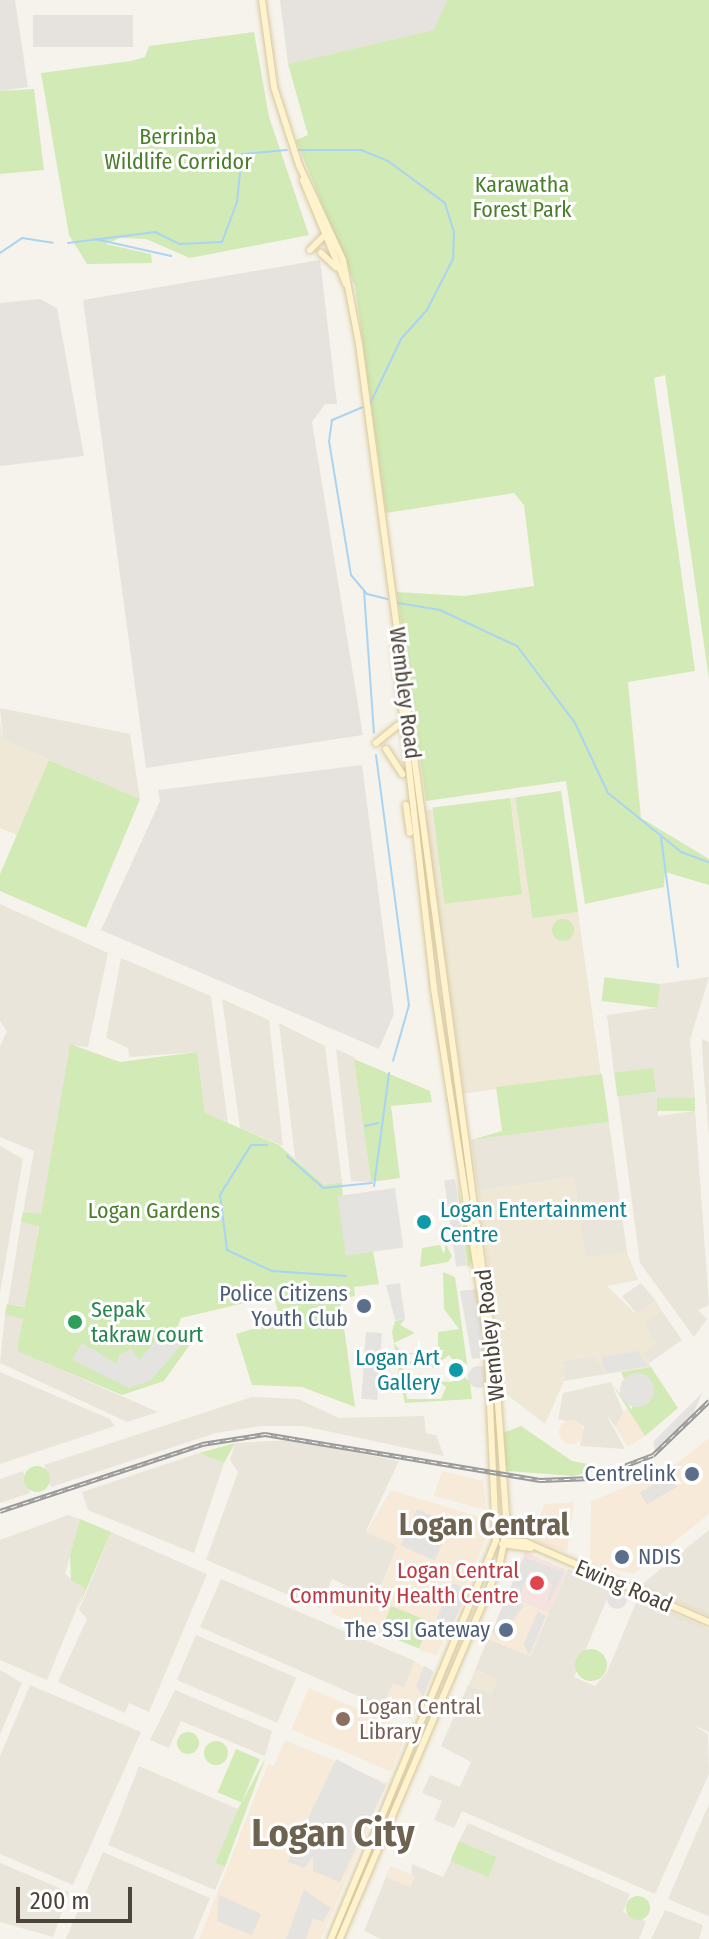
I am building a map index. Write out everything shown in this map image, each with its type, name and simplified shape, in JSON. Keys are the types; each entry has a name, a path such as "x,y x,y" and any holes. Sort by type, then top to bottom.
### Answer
{"main road":[{"name":"Wembley Road","path":"262,0 274,87 299,165 347,287"},
{"name":"Wembley Road","path":"299,165 335,238 347,287 394,607 495,1362 506,1516 506,1543 500,1563 340,1939"},
{"path":"310,250 326,233"},
{"path":"321,253 339,269"},
{"name":"Wembley Road","path":"331,1939 496,1543 487,1335 399,723 394,607"},
{"path":"376,743 399,723"},
{"path":"386,749 401,768 417,856"},
{"path":"500,1563 526,1545 506,1516"},
{"name":"Ewing Road","path":"496,1543 538,1549 709,1622"},
{"path":"445,1667 452,1672"}],"shaded area":[{"path":"0,0 15,0 28,87 0,91"},
{"path":"280,0 447,0 435,30 288,64"},
{"path":"33,15 133,15 133,47 33,47"},
{"path":"320,260 337,404 325,404 312,422 363,735 146,768 83,300"},
{"path":"40,299 57,308 84,456 0,466 0,303"},
{"path":"0,708 130,734 140,799 3,740"},
{"path":"0,722 3,740 49,760 17,835 0,828"},
{"path":"362,765 394,1014 379,1049 101,930 160,801 158,790"},
{"path":"561,791 601,1074 464,1093 424,810"},
{"path":"0,904 108,953 88,1047 70,1045 41,1215 23,1212 34,1151 0,1137 0,1046 7,1031 0,1021"},
{"path":"121,958 211,996 228,1123 205,1113 197,1052 129,1057 128,1048 106,1038"},
{"path":"709,977 690,1040 695,1098 657,1103 658,1116 695,1111 709,1305 698,1310 707,1319 694,1337 640,1263 618,1096 655,1092 653,1069 614,1073 607,1015 656,1008 660,984"},
{"path":"222,999 269,1020 283,1146 240,1128"},
{"path":"279,1023 325,1046 342,1182 324,1185 295,1158"},
{"path":"702,1039 709,1042 709,1138 703,1064"},
{"path":"336,1049 354,1057 371,1182 351,1181"},
{"path":"609,1122 627,1252 585,1258 574,1177 478,1191 471,1140"},
{"path":"0,1146 23,1159 0,1293"},
{"path":"574,1177 585,1257 627,1252 638,1280 607,1286 636,1314 656,1301 662,1311 644,1324 656,1343 643,1353 651,1367 606,1374 594,1356 562,1361 564,1381 545,1424 506,1394 478,1191"},
{"path":"455,1179 467,1265 456,1267 444,1181"},
{"path":"395,1188 403,1247 346,1255 338,1196"},
{"path":"21,1222 39,1225 26,1307 8,1304"},
{"path":"400,1283 405,1319 395,1320 386,1285"},
{"path":"641,1283 656,1301 637,1314 622,1296"},
{"path":"477,1289 486,1357 472,1359 460,1291"},
{"path":"662,1311 682,1340 649,1363 642,1353 656,1343 643,1324"},
{"path":"5,1315 23,1319 18,1351 158,1412 127,1422 0,1363"},
{"path":"366,1332 382,1333 377,1400 361,1399"},
{"path":"157,1340 184,1342 150,1381 129,1388 72,1360 82,1343 117,1364 119,1355 132,1349 139,1360"},
{"path":"638,1351 648,1366 608,1373 602,1365 602,1357"},
{"path":"595,1356 606,1374 564,1381 562,1361"},
{"path":"479,1366 487,1369 490,1377 487,1385 479,1388 471,1385 468,1377 471,1369"},
{"path":"0,1372 110,1419 115,1426 0,1464"},
{"path":"637,1373 649,1378 654,1390 649,1402 637,1407 625,1402 620,1390 625,1378"},
{"path":"611,1382 626,1419 615,1426 606,1414 625,1449 580,1446 584,1426 558,1419 563,1393"},
{"path":"703,1392 690,1420 655,1451 653,1442"},
{"path":"252,1397 298,1399 339,1418 424,1416 426,1433 436,1435 444,1456 303,1426 261,1426 216,1433 51,1487 44,1465"},
{"path":"627,1407 645,1436 628,1447 615,1427"},
{"path":"571,1420 580,1423 583,1432 580,1441 571,1444 562,1441 559,1432 562,1423"},
{"path":"709,1438 709,1514 633,1574 590,1563 591,1501 667,1471"},
{"path":"291,1440 399,1461 366,1531 398,1546 375,1599 332,1579 320,1608 206,1560 238,1472 230,1460 235,1443"},
{"path":"199,1453 224,1463 194,1553 88,1510 82,1492"},
{"path":"23,1471 30,1493 0,1503 0,1479"},
{"path":"442,1471 483,1481 486,1510 434,1496"},
{"path":"670,1475 677,1487 647,1505 640,1492"},
{"path":"391,1490 486,1519 490,1529 437,1655 419,1650 430,1622 391,1607 380,1633 331,1613 343,1585 376,1598 397,1546 366,1532"},
{"path":"574,1502 567,1552 530,1539 545,1504"},
{"path":"417,1509 451,1524 435,1561 401,1546"},
{"path":"68,1515 80,1519 65,1574 85,1588 47,1680 0,1660 0,1540"},
{"path":"709,1530 709,1616 641,1586 641,1585"},
{"path":"111,1532 207,1574 149,1712 129,1703 125,1713 58,1682 87,1619 79,1610"},
{"name":"Logan Central Community Health Centre","path":"525,1552 567,1570 549,1613 507,1595"},
{"path":"524,1557 564,1572 545,1610 552,1583 530,1571 518,1599 508,1595"},
{"path":"568,1569 612,1587 574,1677 595,1686 607,1672 638,1598 709,1629 709,1732 693,1725 708,1734 709,1774 655,1894 462,1811 454,1828 434,1820 442,1801 422,1793 430,1775 460,1787 471,1762 441,1746 468,1685 491,1694 497,1679 475,1670 488,1639 530,1656"},
{"path":"221,1579 415,1661 404,1688 393,1684 383,1707 200,1627"},
{"path":"453,1583 468,1590 452,1626 436,1619"},
{"path":"617,1589 624,1592 627,1599 624,1606 617,1609 610,1606 607,1599 610,1592"},
{"path":"507,1595 549,1612 531,1656 489,1640"},
{"path":"506,1598 524,1605 499,1640 492,1632"},
{"path":"538,1611 546,1616 529,1656 524,1644"},
{"path":"196,1635 296,1678 277,1723 177,1680"},
{"path":"415,1661 434,1673 412,1720 383,1707 393,1683 404,1688"},
{"path":"424,1666 433,1671 423,1696 416,1686"},
{"path":"0,1670 22,1683 0,1734"},
{"path":"475,1670 497,1679 491,1695 469,1686"},
{"path":"30,1685 141,1732 73,1885 0,1854 0,1756"},
{"path":"309,1688 408,1730 391,1772 291,1729"},
{"path":"175,1690 272,1731 265,1756 181,1721 169,1748 150,1740"},
{"path":"285,1740 387,1783 321,1939 199,1939 268,1764 274,1766"},
{"path":"336,1759 386,1785 340,1882 313,1871 313,1857 304,1868 288,1862"},
{"path":"139,1766 238,1809 215,1863 225,1867 215,1890 108,1845"},
{"path":"709,1804 709,1916 708,1916 668,1899"},
{"path":"468,1823 630,1894 623,1912 646,1921 639,1939 381,1939 364,1931 386,1877 410,1887 412,1864 443,1877 451,1861 486,1876 497,1857 459,1841"},
{"path":"103,1852 210,1898 193,1939 66,1939"},
{"path":"0,1863 69,1892 53,1937 0,1922"},
{"path":"390,1866 415,1876 411,1887 386,1877"},
{"path":"304,1890 331,1908 323,1922 313,1918 306,1939 286,1939"},
{"path":"219,1895 261,1914 252,1935 217,1921"},
{"path":"665,1910 703,1925 699,1939 651,1939"}],"green space":[{"name":"Karawatha Forest Park","path":"447,0 709,0 709,679 665,375 654,378 695,671 628,682 641,818 709,859 709,885 665,872 664,887 585,904 566,781 426,801 397,592 464,596 534,586 524,505 514,493 386,513 355,286 296,140 308,135 288,64 434,30"},
{"name":"Berrinba Wildlife Corridor","path":"254,32 269,117 309,235 190,258 146,239 120,238 106,244 151,254 152,263 87,264 69,235 41,73 131,61 145,57 149,46"},
{"path":"34,89 44,170 0,174 0,91"},
{"path":"49,760 140,799 86,928 0,891 0,874"},
{"path":"561,791 578,912 532,918 515,797"},
{"path":"510,798 522,894 444,904 433,808"},
{"path":"563,919 571,922 574,930 571,938 563,941 555,938 552,930 555,922"},
{"path":"604,977 660,984 657,1008 601,1001"},
{"name":"Logan Gardens","path":"70,1044 120,1062 197,1052 205,1113 279,1145 324,1185 342,1182 346,1255 373,1251 379,1284 354,1287 355,1296 340,1299 355,1407 302,1387 252,1385 236,1334 280,1320 274,1296 181,1318 177,1328 191,1343 164,1381 122,1395 17,1351 23,1319 5,1315 7,1304 25,1307 39,1226 21,1222 23,1212 41,1214"},
{"path":"354,1059 430,1091 432,1102 391,1106 400,1178 371,1182"},
{"path":"653,1068 656,1092 617,1097 614,1073"},
{"path":"602,1074 609,1122 471,1140 502,1131 496,1087"},
{"path":"657,1098 695,1098 695,1111 657,1111"},
{"path":"456,1178 473,1259 468,1269"},
{"path":"446,1244 452,1256 448,1262 420,1267 422,1248 440,1245 444,1254"},
{"path":"443,1272 455,1277 467,1363 461,1371 449,1355 432,1368 425,1363 438,1347 438,1332 459,1329 444,1309"},
{"path":"405,1319 400,1325 415,1333 394,1343 402,1353 417,1353 401,1356 395,1349 392,1332 395,1321"},
{"path":"413,1361 418,1364 402,1365 407,1399 441,1399 446,1387 438,1381 452,1382 458,1373 470,1381 472,1399 405,1403 398,1370 402,1363"},
{"path":"651,1367 678,1408 645,1436 611,1382 632,1410 633,1374 624,1379 621,1372"},
{"path":"521,1426 572,1461 609,1468 573,1476 507,1471 503,1433"},
{"path":"235,1443 224,1463 199,1453"},
{"path":"37,1466 46,1470 50,1479 46,1488 37,1492 28,1488 24,1479 28,1470"},
{"path":"80,1519 111,1532 77,1611 85,1588 71,1580 70,1555"},
{"path":"391,1606 430,1622 419,1649 380,1633"},
{"path":"591,1649 602,1654 607,1665 602,1676 591,1681 580,1676 575,1665 580,1654"},
{"path":"188,1732 196,1735 199,1743 196,1751 188,1754 180,1751 177,1743 180,1735"},
{"path":"216,1741 224,1745 228,1753 224,1761 216,1765 208,1761 204,1753 208,1745"},
{"path":"236,1749 260,1759 242,1802 218,1792"},
{"path":"266,1757 225,1867 215,1863 238,1809"},
{"path":"459,1841 497,1857 488,1877 450,1861"},
{"path":"633,1896 643,1896 650,1903 650,1913 643,1920 633,1920 626,1913 626,1903"}],"waterway":[{"path":"68,243 155,232 180,244 222,242 237,202 242,154 287,150"},
{"path":"296,150 361,150 388,161 445,203 454,233 453,259 427,310 401,339 370,404"},
{"path":"0,253 22,238 53,243"},
{"path":"95,239 171,256"},
{"path":"363,407 332,420 329,441 351,575 367,594 387,599"},
{"path":"364,591 374,733"},
{"path":"398,603 440,610 517,646 575,723 608,793 681,852 709,862"},
{"path":"376,755 409,1005 393,1061"},
{"path":"661,837 678,967"},
{"path":"374,1186 389,1073"},
{"path":"365,1126 379,1123"},
{"path":"267,1145 251,1145 220,1195 227,1250 272,1271 346,1276"},
{"path":"287,1156 323,1188 372,1183"}],"railway":[{"path":"0,1511 202,1444 265,1434 540,1480 592,1478 653,1455 709,1401"}],"place":[{"name":"Logan Entertainment Centre","path":"424,1222"},
{"name":"Police Citizens Youth Club","path":"364,1306"},
{"name":"Sepak takraw court","path":"75,1322"},
{"name":"Logan Art Gallery","path":"456,1370"},
{"name":"Centrelink","path":"692,1474"},
{"name":"NDIS","path":"622,1557"},
{"name":"Logan Central Community Health Centre","path":"537,1583"},
{"name":"The SSI Gateway","path":"506,1630"},
{"name":"Logan Central Library","path":"343,1719"}],"district":[{"name":"Logan Central","path":"484,1525"},
{"name":"Logan City","path":"333,1834"}]}
